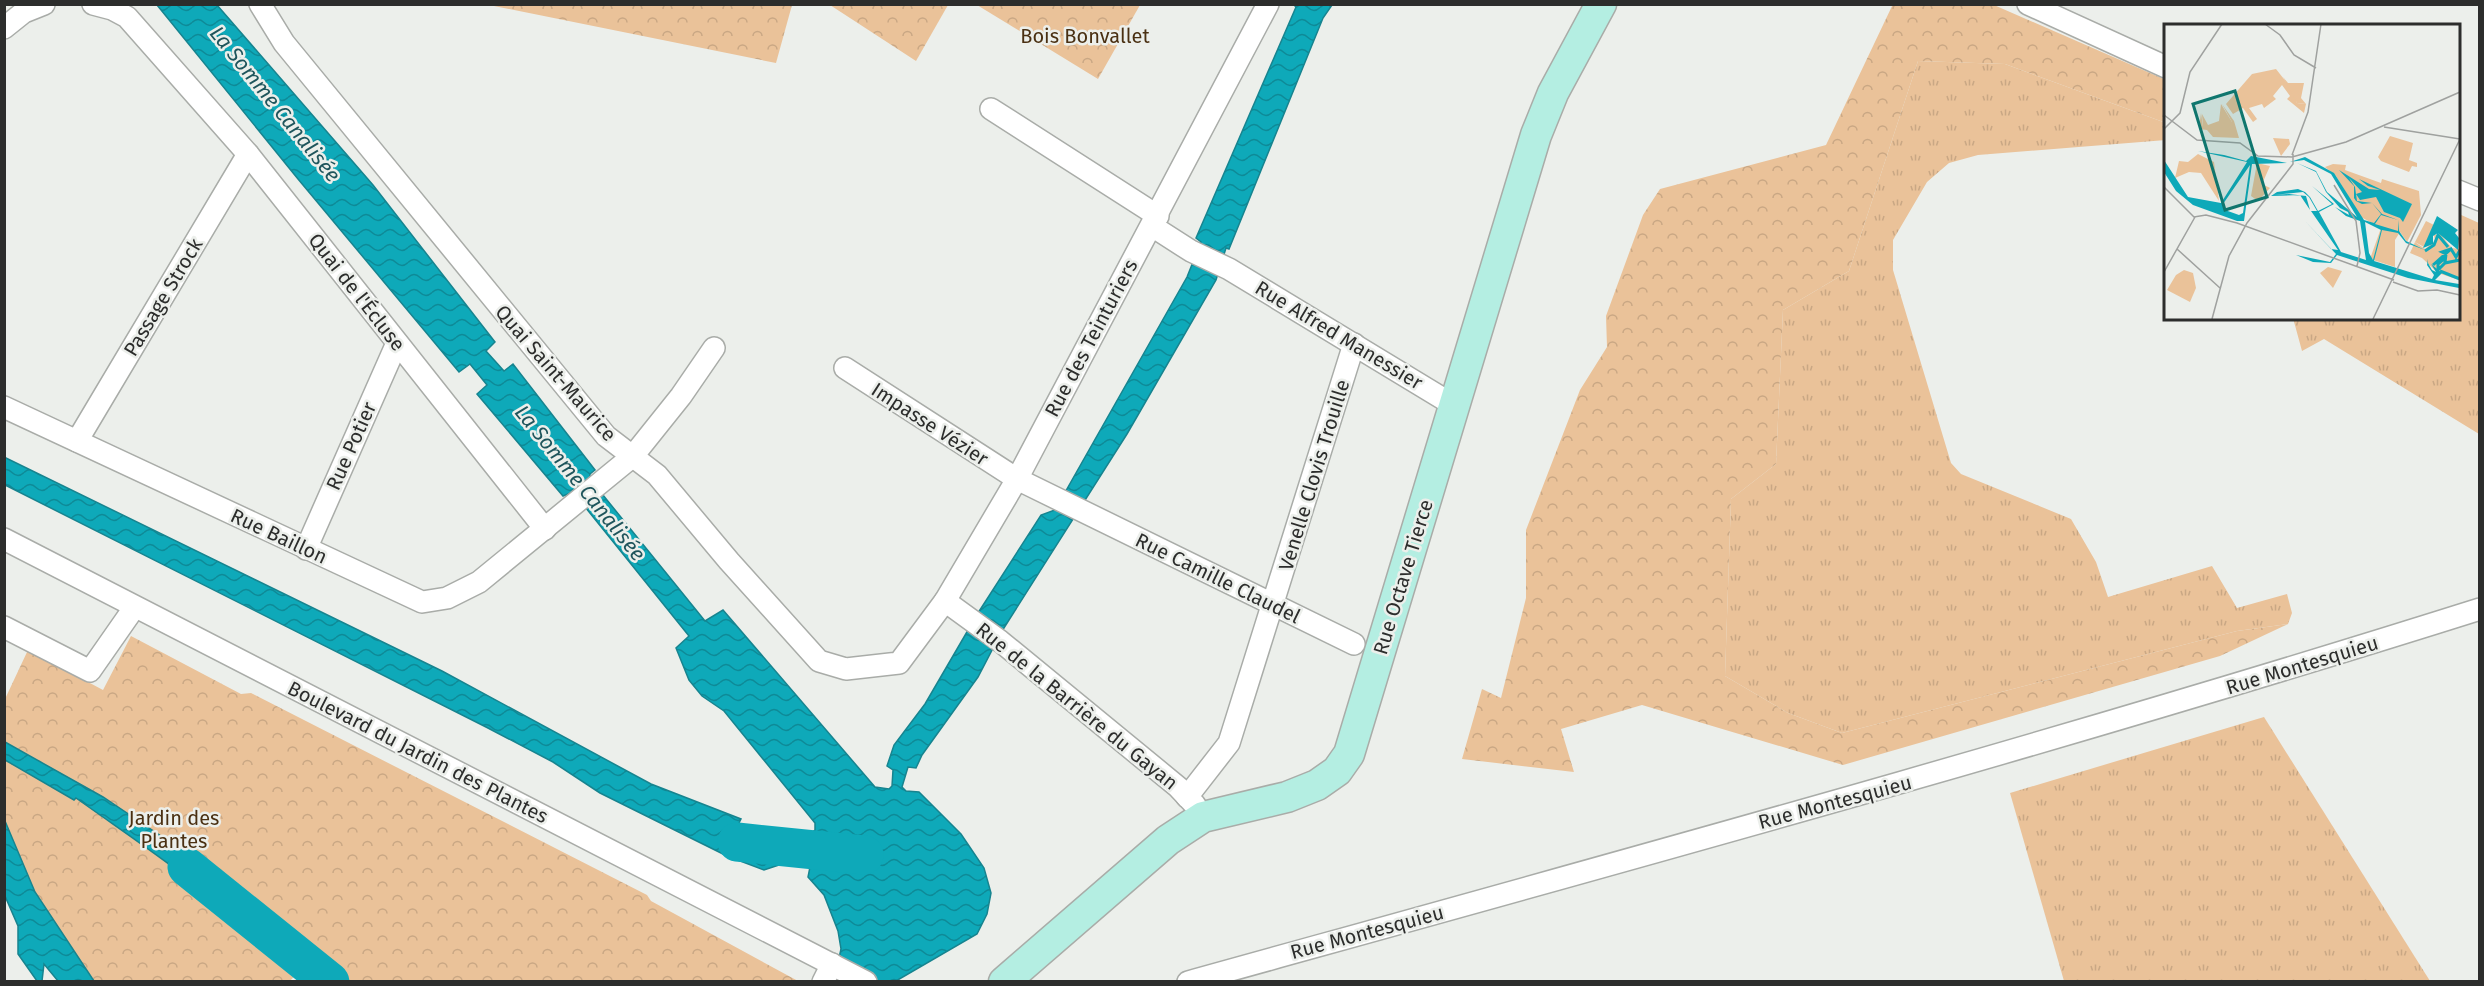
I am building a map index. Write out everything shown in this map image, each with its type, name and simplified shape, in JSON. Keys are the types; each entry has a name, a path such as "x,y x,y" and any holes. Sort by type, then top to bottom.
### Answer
{"street":[{"path":"4,28 24,12 44,4"},
{"name":"Quai de l'Écluse","path":"93,4 112,9 127,17 248,154 545,529"},
{"name":"Quai Saint-Maurice","path":"260,4 284,43 625,462 657,475 729,561 819,661 846,669 899,663"},
{"name":"Rue des Teinturiers","path":"899,663 945,601 1017,479 1268,4"},
{"name":"Rue Octave Tierce","path":"1004,981 1168,840 1195,807 1287,797 1317,785 1337,771 1349,754 1536,135 1553,93 1601,4"},
{"path":"2028,4 2164,66"},
{"name":"Rue Alfred Manessier","path":"991,109 1155,221 1191,250 1223,266 1455,406"},
{"name":"Passage Strock","path":"77,441 248,154"},
{"path":"2460,192 2480,200"},
{"name":"Rue Potier","path":"306,549 397,343"},
{"name":"Venelle Clovis Trouille","path":"1195,807 1229,743 1354,344"},
{"path":"545,529 625,462 681,396 714,348"},
{"name":"Impasse Vézier","path":"845,368 1017,479 1056,499"},
{"name":"Rue Baillon","path":"4,407 422,602 447,598 479,582 545,529"},
{"name":"Rue Camille Claudel","path":"1056,499 1354,644"},
{"name":"Boulevard du Jardin des Plantes","path":"4,540 827,973 866,981"},
{"name":"Rue de la Barrière du Gayan","path":"945,601 1000,641 1195,807"},
{"path":"4,627 90,671 134,608"},
{"name":"Rue Montesquieu","path":"1188,981 1972,764 2238,686 2480,609"}],"green space":[{"path":"792,4 776,63 489,5"},
{"name":"Bois Bonvallet","path":"1140,4 1098,79 977,5"},
{"path":"1893,4 1994,5 2164,79 2164,122 2005,64 1918,61 1849,271 1783,310 1776,464 1731,499 1725,676 1788,713 1842,733 2237,631 2288,624 2220,656 1843,765 1642,705 1561,729 1574,772 1462,759 1482,689 1501,698 1526,598 1526,530 1580,390 1607,347 1606,316 1643,215 1660,189 1826,145"},
{"path":"830,5 948,5 916,61"},
{"path":"1918,61 2005,64 2164,122 2164,140 1978,155 1949,163 1927,182 1893,240 1893,270 1951,463 1961,474 2071,519 2096,562 2108,597 2212,566 2237,608 2287,594 2292,613 2288,624 2237,631 1842,733 1788,713 1725,676 1731,499 1776,464 1783,310 1849,271"},
{"path":"2460,214 2479,223 2479,434 2324,339 2302,351 2294,320 2460,320"},
{"name":"Jardin des Plantes","path":"131,636 241,694 251,693 647,895 651,901 798,981 339,982 311,958 290,981 94,981 35,892 5,821 5,699 28,650 103,690"},
{"path":"2264,717 2430,981 2064,981 2010,793"}],"water":[{"name":"La Somme Canalisée","path":"157,5 217,5 373,185 495,342 486,351 504,371 513,364 595,470 590,474 590,479 705,621 723,610 875,787 889,789 892,786 893,770 887,766 894,745 925,704 978,613 1041,515 1055,510 1187,277 1201,242 1196,238 1296,7 1294,5 1332,5 1323,18 1229,249 1226,248 1216,280 1127,434 1002,631 978,677 922,755 916,768 908,767 902,787 906,791 919,792 961,834 984,868 991,893 987,914 977,934 896,981 834,981 841,949 838,931 824,895 808,877 810,867 806,863 791,861 764,870 727,856 600,793 553,762 486,727 5,485 4,457 442,671 651,784 741,819 738,825 811,833 815,830 815,823 724,711 702,696 689,680 676,648 689,636 573,492 563,496 477,394 487,385 470,364 459,372","holes":["796,842 809,844 812,850 807,853 789,847 789,844"]},
{"path":"5,742 103,797 164,838 232,894 223,906 170,864 76,798 74,800 5,760"},
{"path":"5,821 35,892 94,981 58,981 44,964 42,981 37,981 18,954 18,926 5,896"},
{"path":"240,901 345,981 319,981 231,913"}],"waterway":[{"path":"737,842 864,855"},
{"path":"187,867 330,982"}]}
